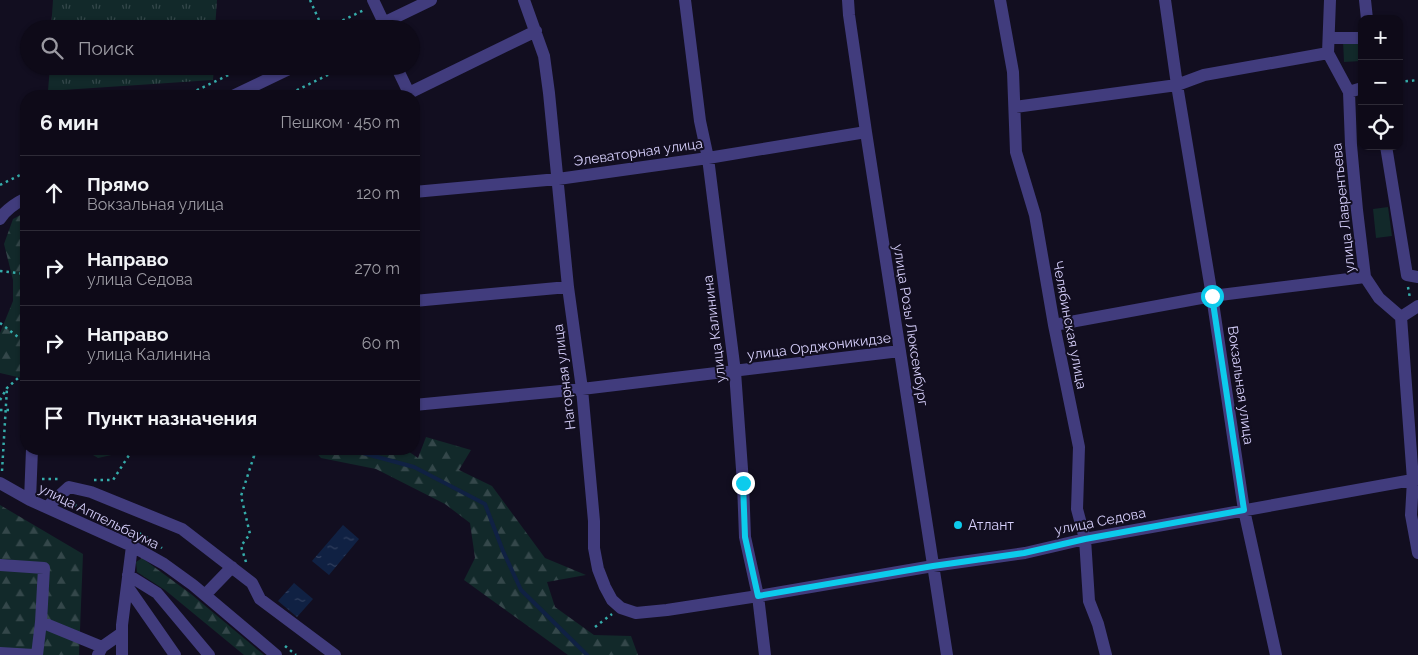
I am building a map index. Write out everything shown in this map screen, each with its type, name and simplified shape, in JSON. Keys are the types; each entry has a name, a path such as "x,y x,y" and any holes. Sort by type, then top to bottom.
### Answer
{"street":[{"path":"392,20 431,0"},
{"name":"Нагорная улица","path":"524,0 544,56 549,93 568,287 582,389 594,521 595,555 605,587 612,600 621,608"},
{"name":"улица Калинина","path":"685,0 700,121 708,158 735,372 745,537 758,596 765,655"},
{"name":"улица Розы Люксембург","path":"848,0 866,132 947,655"},
{"name":"Челябинская улица","path":"1000,0 1013,72 1016,152 1035,215 1054,325 1079,447 1077,510 1085,539 1089,601 1098,624 1106,655"},
{"name":"Вокзальная улица","path":"1165,0 1244,510 1276,655"},
{"path":"1014,107 1177,85 1204,75 1328,53 1330,0"},
{"path":"1364,0 1367,15"},
{"path":"374,2 377,20"},
{"path":"415,90 536,31"},
{"path":"1329,38 1358,38"},
{"name":"улица Лаврентьева","path":"1328,53 1349,92 1356,201 1365,277 1379,298 1401,317"},
{"path":"245,90 276,75"},
{"path":"400,75 408,90"},
{"path":"1349,92 1358,89"},
{"name":"Элеваторная улица","path":"420,191 558,179 708,158 866,132"},
{"path":"1387,150 1407,275 1418,277"},
{"path":"1,213 20,202"},
{"path":"1054,325 1212,296 1365,277"},
{"path":"420,300 568,287"},
{"path":"1414,302 1401,317 1416,484 1412,515 1418,553"},
{"name":"улица Орджоникидзе","path":"420,404 735,372 900,351"},
{"path":"30,500 32,455"},
{"name":"улица Аппельбаума","path":"0,484 30,500 132,546 164,564 276,655"},
{"name":"улица Седова","path":"758,596 933,566 1024,553 1085,539 1244,510 1416,484"},
{"path":"47,507 69,486 91,492 182,529 252,582 260,599 335,655"},
{"path":"122,655 122,626 132,546"},
{"path":"0,565 44,568 41,622 36,655 0,653"},
{"path":"205,596 232,567"},
{"path":"127,581 175,655"},
{"path":"127,581 157,593 209,655"},
{"path":"621,608 636,613 758,596"},
{"path":"41,622 100,651 122,633"}],"path":[{"path":"310,0 320,20"},
{"path":"341,20 374,2"},
{"path":"197,90 228,75"},
{"path":"297,90 328,75"},
{"path":"1403,82 1418,80"},
{"path":"0,185 20,175"},
{"path":"0,271 20,273"},
{"path":"1408,287 1414,302"},
{"path":"0,323 20,338"},
{"path":"0,400 7,388 20,376"},
{"path":"0,476 2,474 8,410 7,388"},
{"path":"0,410 8,410"},
{"path":"86,479 113,480 129,455"},
{"path":"252,582 241,546 250,534 242,496 254,455"},
{"path":"31,478 68,479"},
{"path":"595,627 621,608"}],"green space":[{"path":"53,0 217,0 216,20 52,20"},
{"path":"1358,40 1358,61 1344,62 1343,41"},
{"path":"49,75 213,75 213,80 48,90"},
{"path":"1388,207 1392,236 1376,238 1373,209"},
{"path":"20,215 20,378 0,373 0,333 13,301 13,280 4,244 13,219"},
{"path":"426,437 471,450 459,470 492,486 545,558 586,575 547,582 555,607 594,635 631,636 638,655 568,655 464,580 475,558 470,523 445,504 376,469 321,458 318,455 414,455 418,458"},
{"path":"93,455 111,455 98,458"},
{"path":"0,505 83,554 79,655 0,655"},
{"path":"142,558 191,594 264,655 244,655 165,590 137,572 136,562"}],"water":[{"path":"343,525 359,539 329,575 312,561"},
{"path":"294,583 313,599 297,617 278,601"}],"waterway":[{"path":"370,455 414,467 485,504 503,551 521,590 587,655"}],"place":[{"name":"Атлант","path":"958,525"}],"route":[{"path":"743,483 745,537 758,596 933,566 1024,553 1085,539 1244,510 1212,296"}]}
